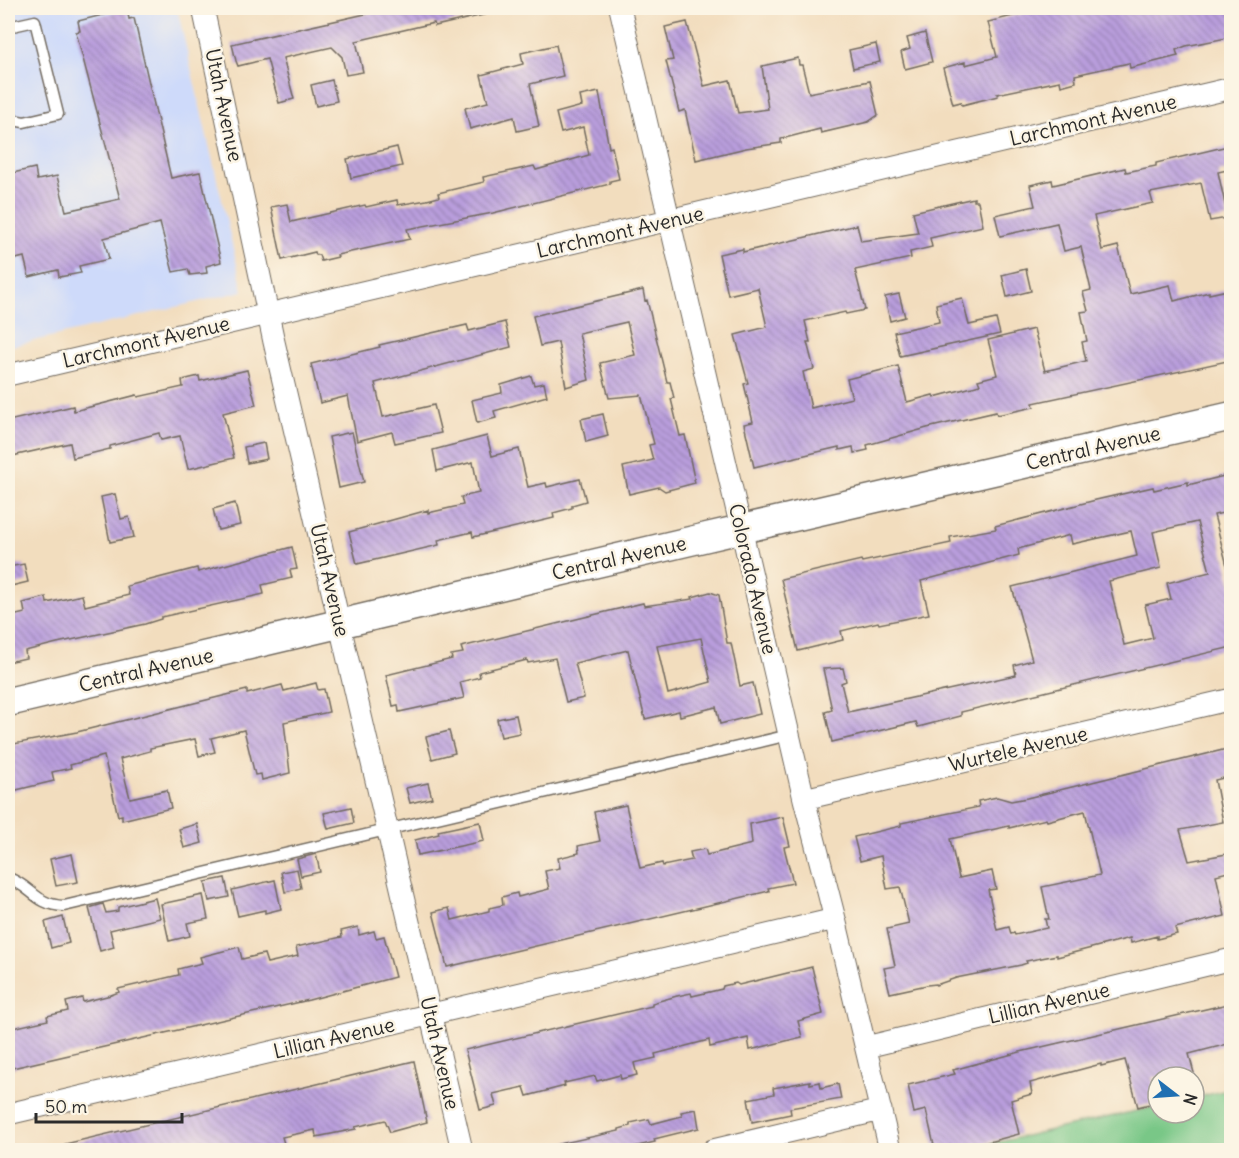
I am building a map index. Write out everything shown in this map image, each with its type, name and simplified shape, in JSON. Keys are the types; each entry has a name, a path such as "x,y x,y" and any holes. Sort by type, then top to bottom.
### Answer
{"street":[{"name":"Utah Avenue","path":"203,8 268,313 462,1150"},
{"name":"Colorado Avenue","path":"620,8 804,799 836,919 890,1150"},
{"name":"Larchmont Avenue","path":"8,375 1232,88"},
{"name":"Central Avenue","path":"8,702 1232,416"},
{"name":"Wurtele Avenue","path":"804,799 1232,699"},
{"name":"Lillian Avenue","path":"8,1114 836,919"},
{"name":"Lillian Avenue","path":"866,1047 1232,959"},
{"path":"713,1150 881,1110"}],"lane":[{"path":"8,27 35,21 58,114 24,122 8,119"},
{"path":"8,878 24,885 45,903 64,906 789,735"}],"shaded area":[{"path":"8,8 177,8 243,291 8,347"}],"green space":[{"path":"1231,1089 1231,1150 964,1150 1146,1109 1146,1125 1206,1125 1206,1095"}],"building":[{"path":"392,8 487,8 488,14 435,26 434,23 356,41 363,72 346,75 342,57 332,47 283,58 294,99 279,103 267,59 238,66 236,61 232,44"},
{"path":"1023,8 1232,8 1232,37 1186,46 1176,50 1178,56 1130,68 1129,63 1075,75 1076,82 1061,86 1060,81 997,94 998,96 962,105 961,102 953,104 943,68 997,57 988,22 1025,13"},
{"path":"127,9 129,19 134,18 171,178 200,172 221,262 206,266 207,273 190,275 188,269 173,272 160,223 104,238 109,259 79,266 81,273 59,277 58,270 29,277 24,257 8,261 8,174 35,168 37,180 57,176 66,211 120,199 76,32 80,31 78,21"},
{"path":"687,22 704,86 730,80 738,113 768,109 762,66 798,58 809,93 870,81 878,115 868,122 821,133 820,129 781,139 781,143 746,148 696,160 685,110 679,112 666,61 673,60 665,27"},
{"path":"925,33 932,62 905,69 901,52 910,49 907,38"},
{"path":"876,44 880,62 853,68 849,50"},
{"path":"556,45 563,76 530,84 539,126 517,131 514,117 470,129 465,108 488,102 481,75 523,64 521,53"},
{"path":"332,80 337,101 316,106 311,85"},
{"path":"599,92 609,148 612,147 619,179 610,181 610,184 493,213 407,229 410,239 337,255 338,257 321,261 315,252 282,260 271,207 287,204 291,222 365,205 366,207 397,200 398,205 439,197 438,193 484,182 483,177 534,166 536,170 589,155 583,127 561,133 556,113 582,106 580,96"},
{"path":"1232,145 1232,169 1218,172 1228,218 1210,221 1201,183 1150,193 1153,203 1094,216 1102,250 1118,246 1130,294 1170,285 1174,301 1232,289 1232,360 1033,403 1034,407 997,415 996,412 927,428 867,445 868,450 854,453 853,447 839,450 839,447 754,467 744,424 753,422 744,384 748,383 735,335 767,327 758,288 728,295 719,254 743,249 743,252 857,225 861,241 918,233 913,212 974,198 974,201 978,201 983,226 930,238 932,247 910,252 911,258 855,270 865,310 805,321 810,342 807,342 814,369 803,372 811,408 852,398 847,379 898,366 907,402 933,395 934,397 980,385 978,380 997,375 988,340 1034,329 1045,371 1086,361 1082,342 1087,341 1081,312 1088,311 1083,292 1091,290 1081,247 1064,251 1057,223 1000,236 995,215 1035,206 1030,185 1052,180 1053,185 1125,168 1126,172"},
{"path":"397,147 402,166 351,178 347,159"},
{"path":"1026,269 1031,291 1007,297 1002,275"},
{"path":"643,290 667,382 670,382 674,398 671,399 680,436 685,435 695,483 665,491 659,487 629,494 623,467 653,460 649,445 654,444 641,395 609,398 600,363 635,355 627,322 579,333 589,380 566,387 558,342 540,346 533,316"},
{"path":"899,294 905,317 890,321 885,297"},
{"path":"962,298 969,325 996,319 1000,334 900,356 894,332 939,322 936,304"},
{"path":"505,322 511,347 375,383 383,417 434,405 441,433 395,443 392,432 357,441 348,396 320,403 311,364 380,347 379,345 467,325 469,331"},
{"path":"247,370 256,405 223,413 234,458 188,469 180,436 161,440 159,433 73,458 70,443 8,457 8,421 73,406 74,411 137,395 138,397 183,387 182,380 199,376 200,381"},
{"path":"531,376 534,385 544,383 547,396 494,411 496,418 477,423 472,400 502,393 501,385"},
{"path":"603,414 608,436 586,442 581,419"},
{"path":"352,432 364,482 339,488 329,437"},
{"path":"487,436 492,456 519,449 528,487 546,483 547,487 580,479 586,501 553,513 554,518 473,537 472,532 438,540 439,545 357,564 349,532 428,510 428,513 463,505 461,497 479,493 473,462 437,471 433,450"},
{"path":"264,443 267,459 247,463 244,447"},
{"path":"1232,474 1232,511 1214,515 1232,585 1232,647 961,712 961,716 918,727 916,722 832,742 825,712 832,710 823,669 843,668 846,681 841,683 848,712 1016,675 1014,665 1032,660 1012,587 1137,556 1131,531 1072,544 1070,535 1018,549 1019,555 921,581 929,614 879,624 878,622 841,631 843,640 798,651 781,579 861,560 862,562 951,543 950,537 996,529 995,526 1096,500 1153,487 1154,490 1188,482 1188,485","holes":["1197,522 1210,572 1167,583 1171,599 1145,605 1153,638 1124,645 1109,581 1161,568 1153,532"]},
{"path":"115,494 121,519 129,517 134,537 110,542 101,497"},
{"path":"235,503 240,525 218,530 213,509"},
{"path":"292,547 297,569 290,570 292,578 262,585 264,594 25,651 26,658 8,662 8,617 25,613 23,603 46,597 47,603 82,595 85,606 129,595 127,586 197,568 198,572"},
{"path":"24,564 28,582 11,586 8,567"},
{"path":"710,592 719,595 727,643 731,643 740,686 753,683 760,714 720,724 716,707 680,716 679,711 645,719 628,650 575,663 584,698 566,702 555,658 528,663 527,660 479,672 480,677 460,682 464,698 399,712 398,705 393,706 386,675 452,659 451,655 463,653 461,647 643,603 644,606 693,599 692,597","holes":["701,638 711,682 668,694 657,646"]},
{"path":"316,683 318,690 324,689 329,712 284,722 290,773 262,780 261,774 255,775 244,730 211,738 215,752 199,756 195,739 150,748 150,751 120,759 130,798 167,790 171,808 122,820 122,815 118,816 104,756 52,772 54,781 8,792 8,745 77,732 247,690 247,694 282,685 284,691"},
{"path":"516,715 520,733 501,737 497,719"},
{"path":"449,731 455,753 432,759 426,737"},
{"path":"1227,749 1232,776 1215,780 1223,822 1180,830 1189,861 1232,853 1232,871 1216,875 1225,916 1175,928 1177,934 1157,939 1157,936 1131,943 1130,938 1057,957 1057,955 1026,961 1027,963 1021,965 956,978 936,985 890,993 884,968 895,966 887,929 909,924 900,887 887,889 881,856 860,861 854,837 901,826 901,823 979,807 978,801 997,797 1011,801","holes":["1085,811 1100,875 1042,887 1049,919 1045,919 1047,928 1015,935 1011,934 1009,927 997,930 988,890 996,889 992,871 959,878 950,839 1046,819 1047,821"]},
{"path":"428,783 432,798 410,803 406,788"},
{"path":"626,805 640,868 692,860 690,852 705,849 707,855 752,844 750,824 783,817 790,846 784,847 793,883 768,888 769,891 447,967 433,912 449,908 452,920 489,911 489,908 503,905 502,897 517,893 518,897 549,889 545,871 560,868 558,858 579,853 578,846 600,841 594,812"},
{"path":"351,807 354,823 328,829 324,813"},
{"path":"480,822 484,841 418,855 415,840 439,834 438,831"},
{"path":"197,824 202,843 184,848 179,829"},
{"path":"72,854 78,882 56,886 50,859"},
{"path":"316,854 320,872 301,876 297,859"},
{"path":"297,869 301,888 285,892 281,872"},
{"path":"225,878 229,897 209,901 205,882"},
{"path":"275,880 281,909 238,916 232,890"},
{"path":"203,895 208,919 187,923 190,936 169,941 161,904"},
{"path":"155,898 160,918 110,930 114,947 100,951 89,908 103,904 106,913 118,911 118,907"},
{"path":"63,917 69,943 51,948 45,922"},
{"path":"358,927 359,935 374,931 376,938 384,936 395,977 309,1000 8,1069 8,1029 48,1020 47,1016 68,1011 66,1002 82,998 83,1002 111,995 119,992 118,989 179,975 178,969 202,963 200,957 239,947 242,959 264,954 267,963 298,956 296,947 342,937 341,931"},
{"path":"812,967 823,1014 798,1021 802,1037 750,1050 748,1038 710,1047 709,1040 655,1054 656,1058 634,1063 637,1075 621,1079 620,1075 597,1081 595,1076 564,1083 565,1086 527,1096 524,1087 493,1094 496,1106 480,1110 465,1050 652,1006 652,1003 677,996 691,993 692,996 722,989 723,986 736,983 739,985"},
{"path":"1232,1003 1232,1043 1189,1054 1192,1065 1146,1065 1146,1105 1138,1107 1125,1060 1101,1066 1101,1064 1030,1083 1032,1094 1011,1100 1019,1134 959,1150 935,1150 926,1110 914,1113 908,1085 955,1074 953,1070 1020,1052"},
{"path":"414,1061 427,1122 390,1132 385,1120 355,1127 356,1129 316,1137 315,1130 282,1137 286,1150 65,1150 65,1144"},
{"path":"810,1081 810,1084 820,1082 821,1088 838,1084 841,1099 790,1108 791,1114 752,1122 748,1099 774,1094 773,1088"},
{"path":"696,1109 699,1128 654,1139 655,1142 621,1150 560,1150 559,1144 619,1131 619,1129 630,1126 630,1123 649,1119 651,1124 682,1116 681,1112"}]}
